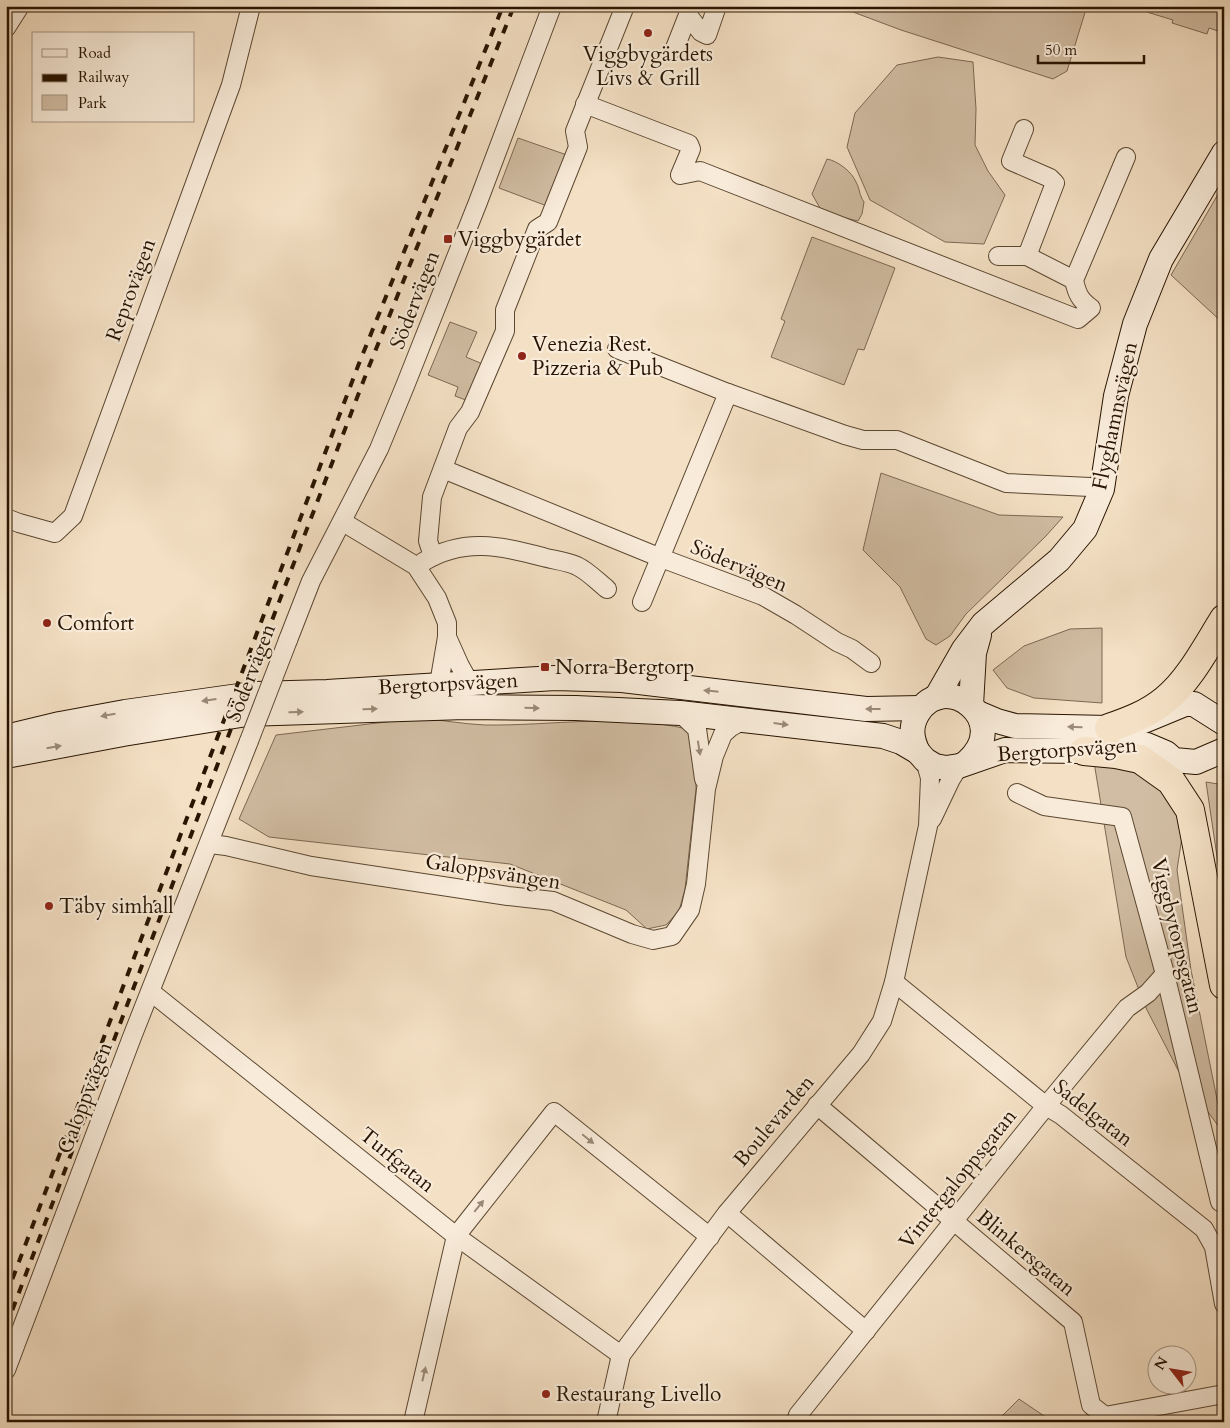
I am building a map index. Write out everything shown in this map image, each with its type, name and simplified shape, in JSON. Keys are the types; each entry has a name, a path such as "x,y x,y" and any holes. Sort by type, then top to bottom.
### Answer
{"highway":[{"path":"1109,728 1137,718 1165,700 1193,669 1224,619"},
{"path":"1179,706 1204,676 1224,638"},
{"path":"1084,751 1116,754 1140,759 1171,781 1190,810 1224,985"},
{"path":"1170,757 1187,780 1198,806 1206,856 1214,937"}],"main road":[{"name":"Flyghamnsvägen","path":"929,703 964,649 983,624 1059,560 1085,529 1102,489 1116,396 1134,324 1161,260 1224,153"},
{"path":"974,709 974,653 983,624"},
{"name":"Bergtorpsvägen","path":"6,737 60,724 125,712 253,694 327,692 556,678 622,680 866,709 929,703 949,696 963,700 974,709 997,721 1015,726 1109,728 1138,724 1179,706"},
{"path":"922,756 913,742 913,721 929,703"},
{"path":"1179,706 1194,704 1224,723"},
{"name":"Bergtorpsvägen","path":"1170,757 1162,742 1161,730 1166,719 1179,706"},
{"name":"Bergtorpsvägen","path":"6,756 123,734 247,714 465,707 576,708 680,712 883,736 901,742 935,766 946,768 1005,750 1084,751 1147,745 1170,757 1196,762 1224,750"},
{"name":"Bergtorpsvägen","path":"963,764 976,754 984,733 982,722 974,709"}],"street":[{"path":"6,28 20,6"},
{"name":"Reprovägen","path":"6,518 19,524 55,533 72,516 231,85 251,6"},
{"name":"Södervägen","path":"210,844 311,581 379,449 405,386 478,202 552,6"},
{"path":"433,556 428,541 432,497 458,428 470,412 506,330 505,310 537,229 548,222 578,147 575,132 625,6"},
{"path":"675,48 688,15 701,32 707,35 717,6"},
{"path":"585,104 689,144 690,149 680,176 700,171 1078,319 1091,308 1082,302 1077,295 1074,280 1126,157"},
{"path":"1024,129 1011,161 1050,178 1055,183 1027,256"},
{"path":"998,256 1027,256 1074,280"},
{"path":"617,349 728,393 845,435 863,440 897,440 1006,483 1090,487"},
{"path":"642,602 728,393"},
{"name":"Södervägen","path":"443,470 661,558 764,596 837,642 852,649 871,663"},
{"path":"343,522 416,566 437,598 447,623 447,637 439,684"},
{"path":"416,566 433,556 452,550 481,545 516,550 577,566 608,590"},
{"path":"447,637 460,666 470,682"},
{"name":"Galoppsvängen","path":"680,712 696,729 706,790"},
{"name":"Galoppsvängen","path":"210,844 311,866 553,901 632,934 653,940 672,936 690,910 696,884 706,790 714,756 723,734 744,720"},
{"name":"Boulevarden","path":"606,1422 621,1355 727,1213 861,1054 882,1021 894,982 928,826 930,778 922,756"},
{"name":"Boulevarden","path":"928,826 950,779 963,764"},
{"name":"Viggbytorpsgatan","path":"1017,793 1044,806 1122,817 1165,974 1220,1202"},
{"name":"Galoppvägen","path":"6,1370 132,1038 210,844"},
{"name":"Vintergaloppsgatan","path":"796,1422 798,1415 1046,1106 1127,1008 1148,993 1165,974"},
{"name":"Sadelgatan","path":"894,982 1046,1106 1204,1229 1214,1247 1224,1304"},
{"name":"Turfgatan","path":"151,992 456,1236 621,1355"},
{"name":"Blinkersgatan","path":"817,1105 1073,1322 1091,1405 1105,1416 1224,1394"},
{"path":"413,1422 456,1236 554,1112 710,1236"},
{"path":"727,1213 866,1331"}],"green space":[{"path":"837,6 1087,6 1067,71 1053,79 901,30"},
{"path":"1127,6 1224,6 1224,33 1209,28 1207,34 1172,23 1173,20"},
{"path":"938,57 973,62 976,109 975,145 988,171 1005,195 984,244 945,242 870,200 847,147 855,113 897,65"},
{"path":"518,138 567,155 547,206 499,188"},
{"path":"827,159 836,162 844,168 856,182 864,202 862,214 858,221 820,208 812,194"},
{"path":"1224,184 1224,324 1171,275"},
{"path":"812,237 895,268 864,350 858,349 844,385 771,357 785,321 781,319"},
{"path":"450,322 477,332 466,357 485,365 471,402 455,396 458,387 428,375"},
{"path":"881,473 999,515 1063,517 966,614 950,636 936,645 926,639 900,587 863,550"},
{"path":"1102,628 1102,703 1034,698 1007,688 993,670 1024,646 1070,629"},
{"path":"420,718 485,725 586,721 637,722 687,729 695,748 696,789 685,889 679,911 666,925 647,929 626,910 510,864 269,837 239,819 276,735"},
{"path":"1117,761 1163,786 1179,813 1182,837 1177,870 1191,970 1224,1134 1178,1070 1147,1010 1126,957 1094,762"},
{"path":"1206,782 1224,785 1224,904"},
{"path":"1019,1399 1053,1422 996,1422"}],"railway":[{"path":"6,1296 358,366 503,6"},
{"path":"6,1327 368,369 514,6"}],"place":[{"name":"Viggbygärdets Livs & Grill","path":"648,33"},
{"name":"Viggbygärdet","path":"448,239"},
{"name":"Venezia Rest. Pizzeria & Pub","path":"522,356"},
{"name":"Comfort","path":"47,623"},
{"name":"Norra Bergtorp","path":"545,667"},
{"name":"Täby simhall","path":"49,906"},
{"name":"Restaurang Livello","path":"546,1394"}]}
